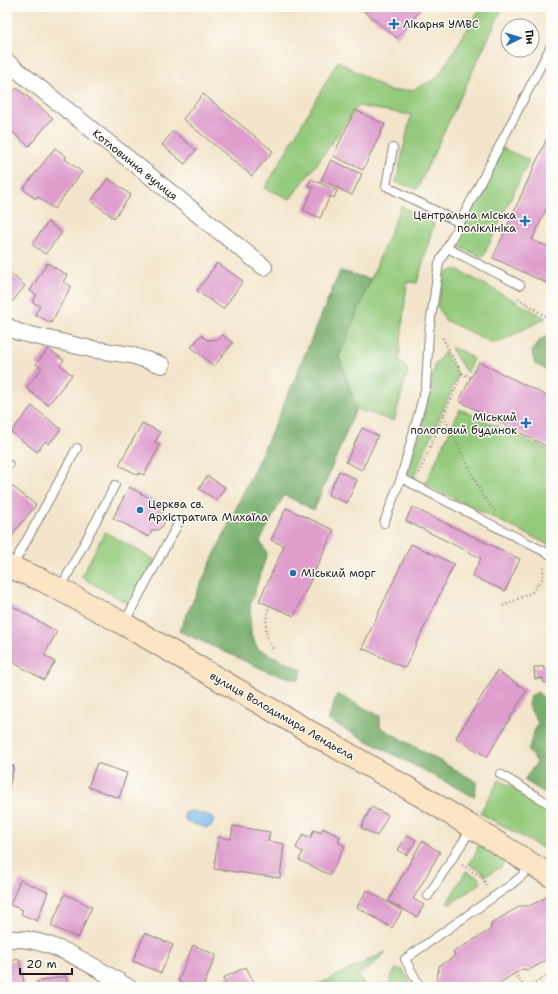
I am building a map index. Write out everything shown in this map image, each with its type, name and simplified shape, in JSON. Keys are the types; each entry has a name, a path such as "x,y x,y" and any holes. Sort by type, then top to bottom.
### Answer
{"street":[{"name":"Котловинна вулиця","path":"7,62 264,267"},
{"path":"7,326 18,332 92,349 131,355 162,365"},
{"name":"вулиця Володимира Лендьєла","path":"9,569 60,590 124,624 425,798 531,862 551,876"},
{"path":"7,939 29,940 67,952 128,987"}],"lane":[{"path":"384,523 401,478 426,386 429,332 439,263 551,46"},
{"path":"393,148 386,186 460,223"},
{"path":"446,248 520,285"},
{"path":"9,569 76,448"},
{"path":"401,478 548,553"},
{"path":"60,590 115,485"},
{"path":"124,624 179,522"},
{"path":"500,774 551,805"},
{"path":"428,896 473,827"},
{"path":"420,987 405,959 512,884 524,873 531,862"}],"path":[{"path":"520,285 517,297 551,320"},
{"path":"441,336 462,373 471,378"},
{"path":"414,485 462,373"},
{"path":"444,416 482,495 497,513"},
{"path":"503,606 532,592 540,583 543,578 548,553"},
{"path":"269,605 266,622 267,636 270,646 275,650"},
{"path":"452,859 481,876"},
{"path":"516,973 524,987"},
{"path":"528,987 551,973"}],"green space":[{"path":"481,7 503,7 417,189 396,182 411,115 358,106 290,199 265,188 338,61 390,91 412,90 437,78"},
{"path":"502,148 529,160 483,257 453,245"},
{"path":"401,206 434,224 417,283 407,282 399,359 408,371 394,421 356,409 339,356"},
{"path":"456,269 546,318 501,341 491,342 445,320 437,305 445,273"},
{"path":"340,271 371,279 339,356 356,409 314,510 284,495 260,541 267,553 250,606 251,635 258,649 302,670 299,680 269,672 179,631 278,418"},
{"path":"551,335 551,372 535,364 532,352 541,339"},
{"path":"451,348 462,351 473,359 467,373 464,369"},
{"path":"445,352 458,375 413,479 407,477 429,396 435,364"},
{"path":"460,409 551,451 551,546 425,484"},
{"path":"105,532 155,560 131,605 81,577"},
{"path":"538,692 546,701 551,702 551,797 524,780 537,762 528,751 538,723 528,705 530,696"},
{"path":"337,694 380,716 380,727 477,782 474,797 328,720"},
{"path":"499,780 551,809 551,853 480,813"},
{"path":"478,845 506,860 501,867 485,876 483,872 469,864 477,851"},
{"path":"466,871 478,877 481,883 449,905 447,903"},
{"path":"386,952 371,967 358,974 365,987 313,987"},
{"path":"396,969 403,970 412,987 390,987 390,978"}],"water":[{"path":"191,811 211,816 214,821 211,826 207,828 187,822 184,817 185,813"}],"building":[{"name":"Лікарня УМВС","path":"359,7 418,7 421,9 397,38"},
{"path":"17,88 53,118 29,146 7,128 7,100"},
{"path":"203,94 273,151 252,176 183,119"},
{"path":"355,110 385,124 363,170 333,156"},
{"name":"Центральна міська поліклініка","path":"551,129 551,201 532,240 551,248 551,285 493,258"},
{"path":"173,131 196,150 185,164 162,145"},
{"path":"55,148 67,157 65,159 82,172 54,209 37,196 36,199 23,189"},
{"path":"331,160 362,174 352,195 321,180"},
{"path":"108,178 131,195 114,218 91,201"},
{"path":"311,179 337,191 334,198 330,196 320,218 303,210 313,188 308,186"},
{"path":"48,222 62,233 45,254 32,244"},
{"path":"47,263 67,275 63,282 71,286 51,323 35,314 40,306 32,302 37,295 30,291"},
{"path":"217,263 243,281 223,309 197,291"},
{"path":"7,270 25,286 7,308"},
{"path":"201,335 207,340 219,339 223,335 233,343 214,366 191,347"},
{"path":"48,349 64,360 60,365 72,375 48,405 26,388 42,368 36,364"},
{"name":"Міський пологовий будинок","path":"479,362 551,398 551,446 544,445 459,401"},
{"path":"32,406 61,429 49,444 45,441 37,452 11,432"},
{"path":"142,423 160,432 155,442 160,445 144,475 139,473 138,475 119,465"},
{"path":"362,428 378,436 362,470 346,462"},
{"path":"339,471 357,480 347,503 328,495"},
{"path":"207,476 225,487 217,500 199,489"},
{"path":"7,482 36,505 7,541"},
{"name":"Церква св. Архістратига Михаїла","path":"129,487 165,506 162,513 164,523 162,527 157,530 152,530 149,537 113,518"},
{"path":"412,507 520,559 505,591 472,576 481,558 406,521"},
{"name":"Міський морг","path":"286,508 334,530 294,616 259,601 284,546 271,540"},
{"path":"411,544 454,564 405,668 362,648"},
{"path":"7,603 57,632 44,655 55,662 44,680 7,659"},
{"path":"534,667 544,667 544,670 551,670 551,682 544,683 543,678 535,679"},
{"path":"497,671 527,690 487,757 456,738"},
{"path":"97,763 127,773 119,798 88,787"},
{"path":"7,764 14,766 8,792 7,791"},
{"path":"371,807 388,815 377,836 361,828"},
{"path":"233,826 270,832 268,841 284,844 280,878 214,869 218,837 231,839"},
{"path":"323,828 340,837 338,842 345,846 330,875 299,860 303,852 296,848 303,834 310,838 314,830 321,833"},
{"path":"407,835 416,840 407,855 398,850"},
{"path":"422,841 440,852 413,899 424,905 417,917 388,901"},
{"path":"20,880 48,892 37,921 21,914 23,910 10,905"},
{"path":"367,890 402,911 392,928 357,907"},
{"path":"65,894 92,907 78,938 51,926"},
{"path":"547,897 551,899 551,958 529,970 522,969 493,987 437,987 439,966 455,956 453,952 490,930 492,923 520,906 529,906"},
{"path":"145,933 173,945 161,973 133,961"},
{"path":"193,945 216,955 203,987 192,987 178,981"},
{"path":"19,959 25,987 7,987 7,962"},
{"path":"246,967 256,987 226,987 223,978"},
{"path":"66,976 68,987 37,987 36,982"}],"place":[{"name":"Лікарня УМВС","path":"394,24"},
{"name":"Центральна міська поліклініка","path":"525,221"},
{"name":"Міський пологовий будинок","path":"526,423"},
{"name":"Церква св. Архістратига Михаїла","path":"140,510"},
{"name":"Міський морг","path":"293,573"}]}
